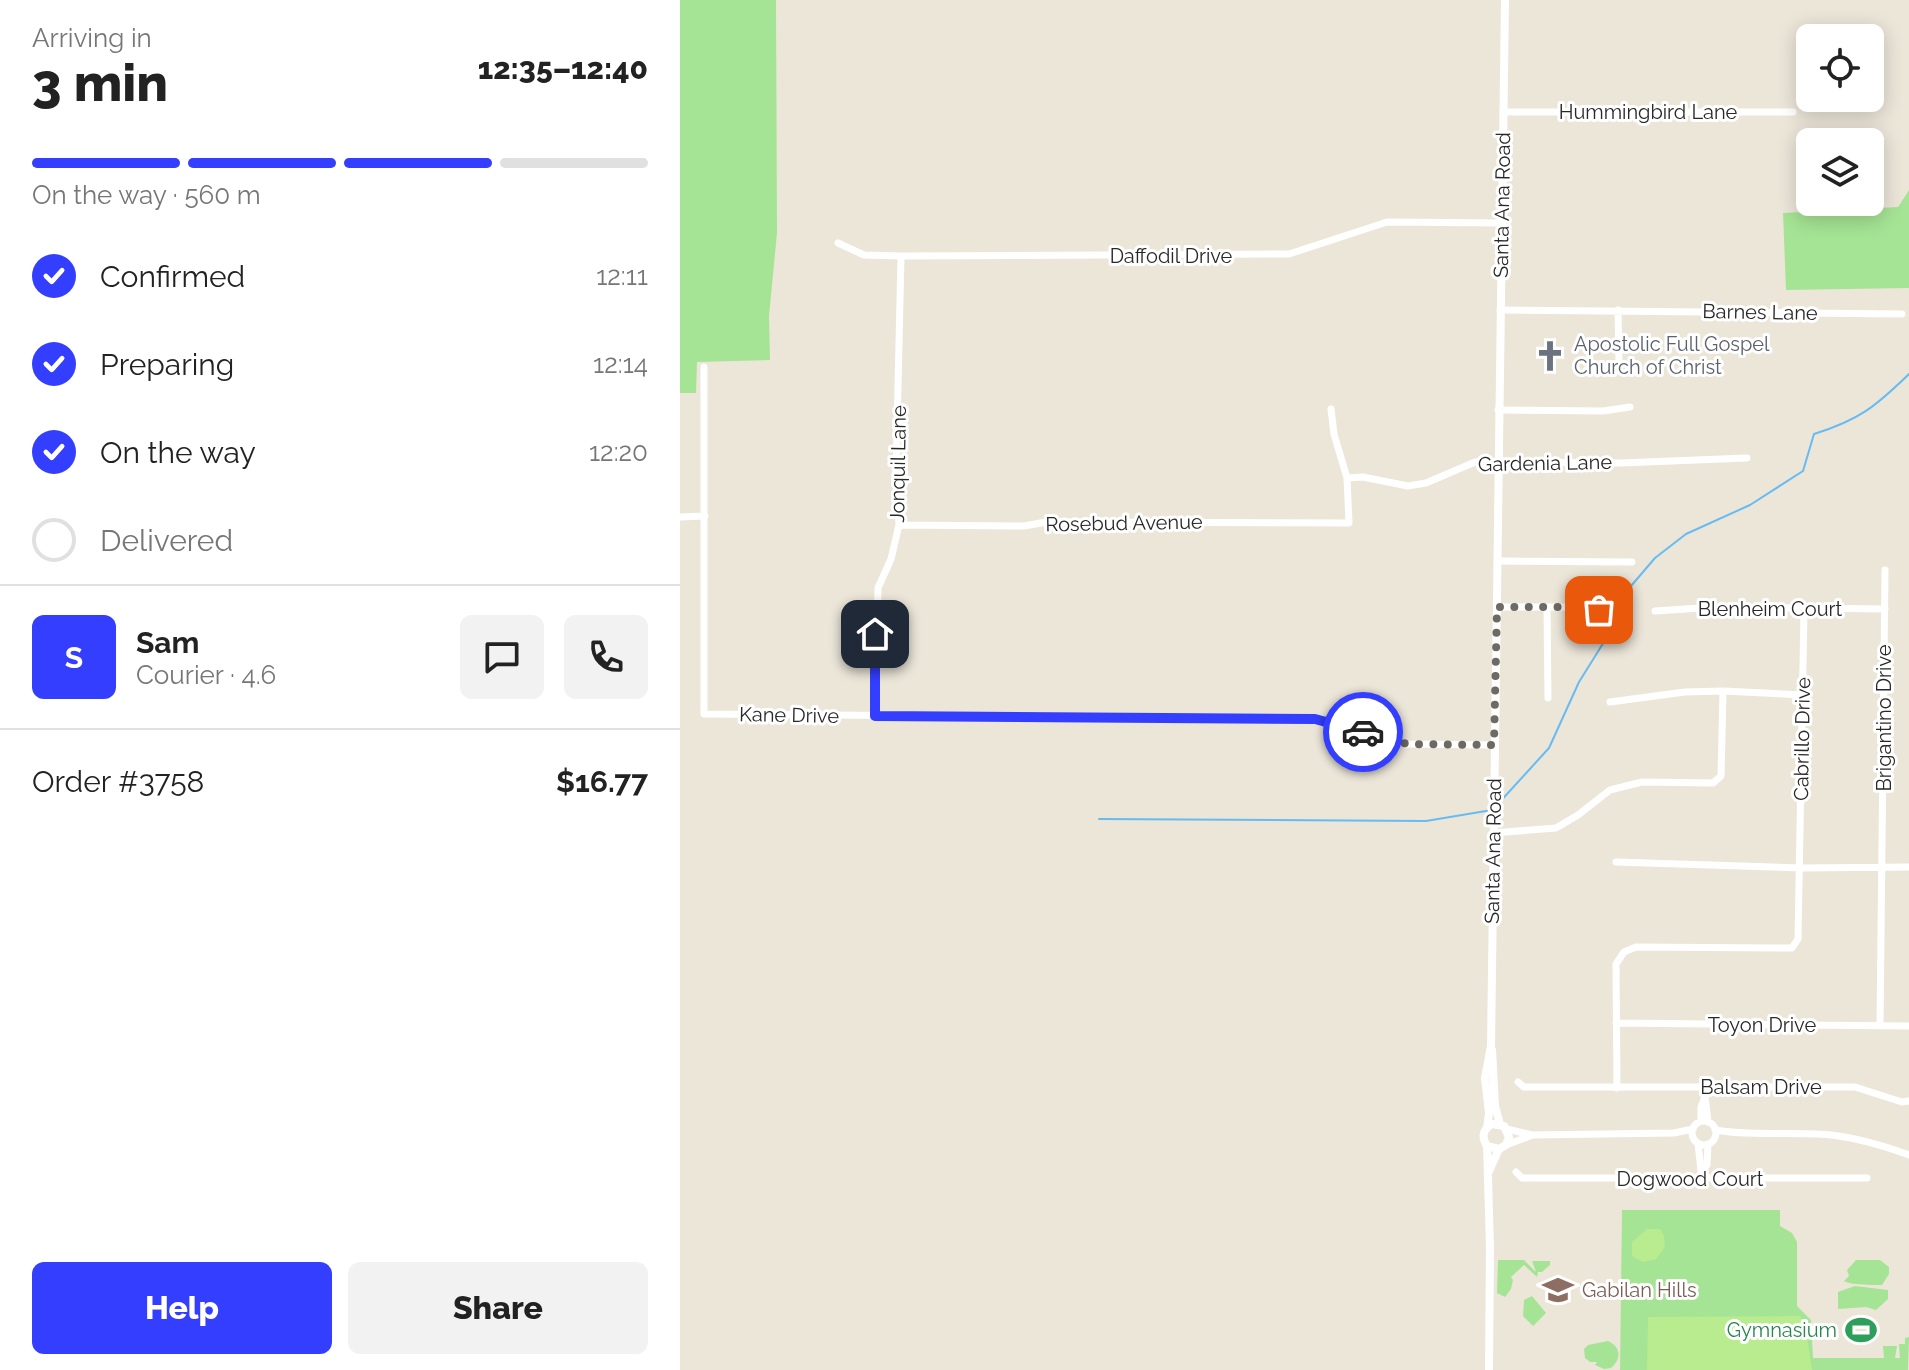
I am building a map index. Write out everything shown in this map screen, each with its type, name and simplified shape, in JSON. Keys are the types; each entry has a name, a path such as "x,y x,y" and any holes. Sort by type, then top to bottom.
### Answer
{"street":[{"name":"Santa Ana Road","path":"1489,1370 1489,1171 1487,1146 1483,1138 1489,1113 1485,1078 1491,1046 1505,0"},
{"name":"Hummingbird Lane","path":"1503,112 1793,112"},
{"name":"Daffodil Drive","path":"838,243 864,255 901,256 1289,254 1381,223 1428,220 1501,223"},
{"name":"Jonquil Lane","path":"875,716 878,588 891,559 899,525 896,474 901,256"},
{"name":"Barnes Lane","path":"1500,310 1902,314"},
{"path":"1618,310 1619,361"},
{"path":"680,517 705,516 704,367"},
{"path":"1498,410 1603,411 1630,407"},
{"path":"1331,409 1334,434 1347,478"},
{"name":"Gardenia Lane","path":"1347,478 1363,477 1408,486 1426,483 1475,462 1621,463 1747,458"},
{"name":"Rosebud Avenue","path":"899,525 1349,523 1347,478"},
{"name":"Kane Drive","path":"705,516 704,714 1315,719 1407,744 1494,745"},
{"path":"1498,561 1632,562"},
{"name":"Brigantino Drive","path":"1880,1026 1885,570"},
{"path":"1497,607 1599,610"},
{"name":"Blenheim Court","path":"1655,611 1716,607 1885,609"},
{"path":"1547,608 1548,698"},
{"name":"Cabrillo Drive","path":"1616,1023 1616,964 1624,952 1636,947 1792,948 1798,939 1804,610"},
{"path":"1493,833 1556,828 1610,790 1642,782 1713,783 1721,776 1723,691"},
{"path":"1610,702 1685,692 1803,695"},
{"path":"1616,862 1801,868 1909,867"},
{"path":"1616,1023 1617,1088"},
{"name":"Toyon Drive","path":"1616,1023 1909,1026"},
{"name":"Santa Ana Road","path":"1489,1171 1509,1137 1495,1106 1491,1046"},
{"name":"Balsam Drive","path":"1518,1082 1524,1087 1855,1087 1906,1101"},
{"path":"1702,1180 1695,1136 1704,1122 1704,1087"},
{"path":"1704,1122 1715,1130 1734,1133 1841,1135 1909,1155"},
{"path":"1487,1128 1492,1124 1532,1135 1674,1133 1711,1141 1734,1133"},
{"path":"1702,1170 1707,1165 1715,1130"},
{"path":"1487,1146 1502,1147 1532,1135"},
{"name":"Dogwood Court","path":"1516,1172 1522,1178 1867,1178"}],"green space":[{"path":"680,0 776,0 777,233 769,316 770,360 697,362 696,393 680,393"},
{"path":"1909,190 1909,288 1786,290 1783,213 1796,212 1796,216 1884,216 1884,208 1898,207"},
{"path":"1622,1210 1780,1210 1780,1226 1792,1233 1797,1242 1797,1306 1811,1320 1813,1358 1884,1358 1883,1346 1897,1346 1895,1358 1900,1358 1899,1344 1905,1344 1905,1338 1909,1337 1908,1370 1620,1370"},
{"path":"1647,1229 1660,1229 1665,1247 1656,1259 1643,1262 1632,1256 1632,1242"},
{"path":"1498,1260 1524,1260 1536,1272 1532,1261 1550,1261 1550,1265 1538,1272 1537,1277 1524,1265 1511,1277 1511,1289 1505,1297 1497,1293"},
{"path":"1856,1260 1880,1260 1889,1267 1889,1274 1882,1285 1844,1281 1849,1276 1847,1270"},
{"path":"1855,1286 1888,1290 1888,1299 1876,1310 1866,1307 1838,1309 1838,1292"},
{"path":"1532,1296 1546,1313 1533,1326 1523,1316 1524,1300"},
{"path":"1800,1316 1806,1330 1812,1370 1647,1370 1648,1317"},
{"path":"1608,1341 1616,1346 1618,1353 1617,1361 1611,1368 1604,1369 1595,1365 1597,1362 1585,1358 1584,1349 1588,1345"}],"waterway":[{"path":"1497,805 1549,748 1579,682 1622,613 1631,586 1655,558 1686,534 1750,505 1803,471 1814,434 1866,411 1909,374"},
{"path":"1099,819 1426,821 1492,810"}],"way so far":[{"path":"1363,732 1407,744 1494,745 1497,607 1599,610"}],"place":[{"name":"Apostolic Full Gospel Church of Christ","path":"1550,356"},
{"name":"Gabilan Hills","path":"1558,1290"},
{"name":"Gymnasium","path":"1861,1330"}],"route":[{"path":"875,634 875,716 1315,719 1363,732"}]}
